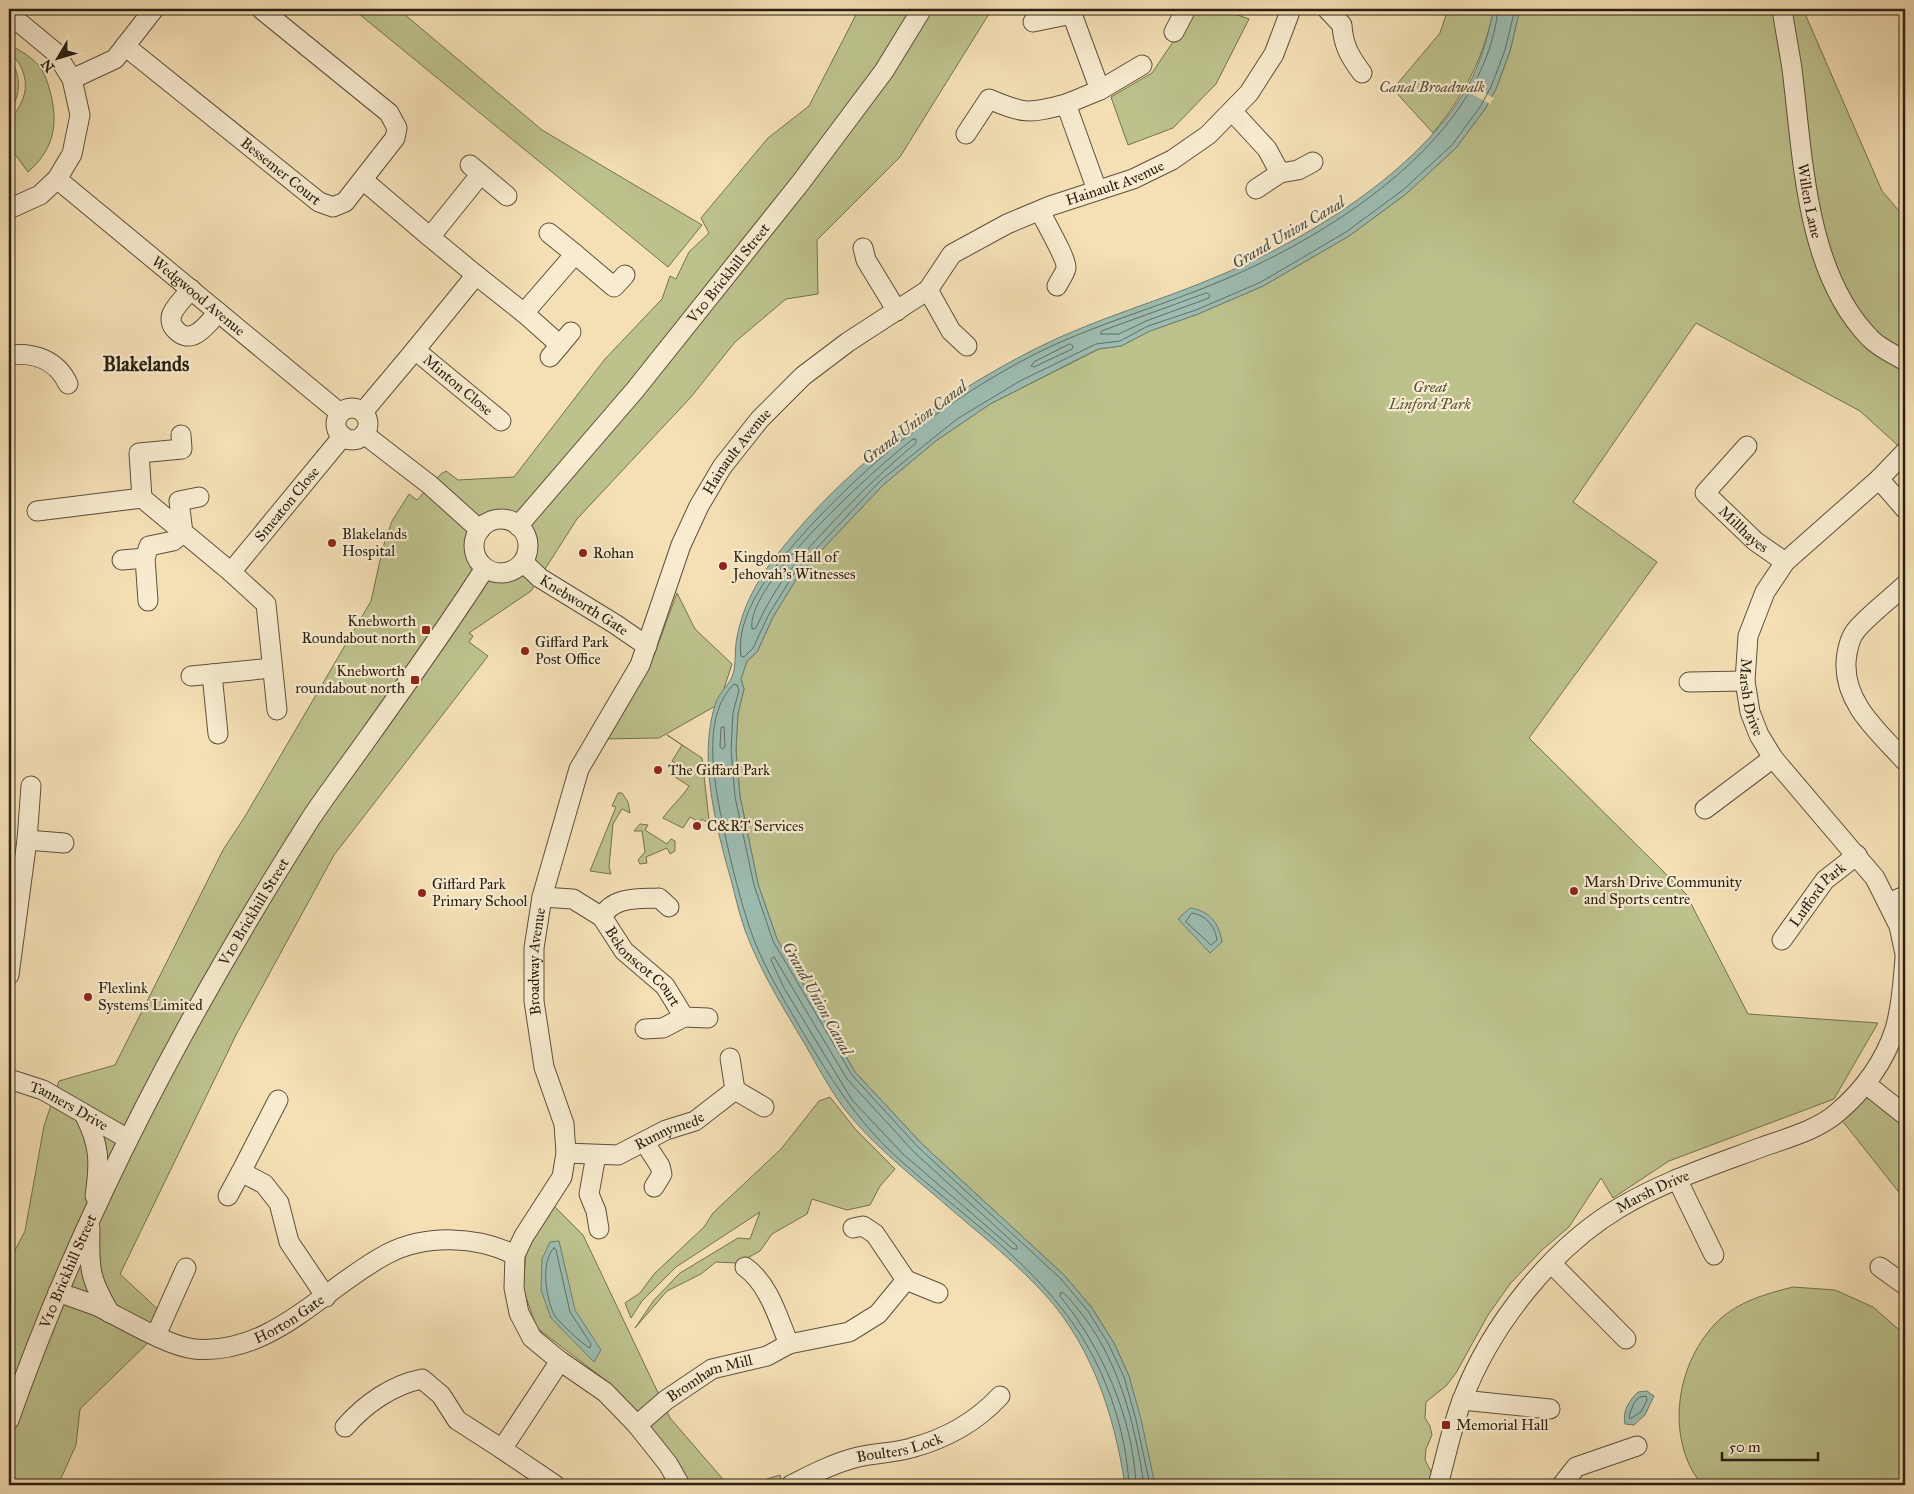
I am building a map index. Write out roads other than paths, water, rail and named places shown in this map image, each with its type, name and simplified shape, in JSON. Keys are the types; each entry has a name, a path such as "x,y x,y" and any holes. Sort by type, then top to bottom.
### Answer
{"street":[{"path":"72,79 115,59 154,9"},
{"name":"Bessemer Court","path":"125,46 319,202 333,207 344,202 363,180 395,138 397,128 389,113 261,9"},
{"name":"V10 Brickhill Street","path":"518,526 635,390 801,182 884,71 922,9"},
{"path":"1174,32 1186,9"},
{"name":"Hainault Avenue","path":"647,646 681,545 722,467 760,419 803,376 848,342 928,290 952,254 1007,224 1040,210 1133,179 1172,160 1208,134 1249,93 1274,54 1291,9"},
{"path":"1327,9 1342,24 1343,39 1349,56 1362,73"},
{"name":"Willen Lane","path":"1782,9 1792,69 1805,185 1814,226 1826,262 1842,300 1859,326 1872,340 1905,361"},
{"path":"9,14 55,52 72,79 80,115 72,154 57,179 40,195 9,209"},
{"path":"1033,22 1072,14 1100,90"},
{"path":"966,134 992,92 1015,110 1032,113 1066,104 1100,90 1142,65"},
{"path":"1066,104 1097,190"},
{"path":"1232,111 1267,149 1280,172"},
{"path":"1256,189 1280,172 1298,170 1313,162"},
{"path":"430,237 475,170 507,196"},
{"name":"Wedgwood Avenue","path":"57,179 340,413"},
{"path":"363,180 560,345"},
{"path":"1040,210 1052,238 1065,257 1066,269 1057,286"},
{"path":"550,233 614,287 625,275"},
{"path":"864,248 866,260 897,311"},
{"path":"524,314 575,254"},
{"name":"Minton Close","path":"363,412 476,275"},
{"path":"191,290 172,312 172,325 176,330 186,336 194,335 218,312"},
{"path":"928,290 951,331 967,346"},
{"name":"Minton Close","path":"415,350 501,421"},
{"path":"9,355 26,353 44,359 62,373 68,384"},
{"path":"349,408 363,412 368,423 364,434 352,439 343,436 337,428 340,413 349,408"},
{"path":"364,434 430,485 480,530"},
{"path":"181,435 182,449 139,453 142,498 231,572 266,604 277,710"},
{"name":"Smeaton Close","path":"231,572 343,436"},
{"name":"Millhayes","path":"1747,446 1700,488 1755,541 1785,562"},
{"name":"Marsh Drive","path":"1439,1485 1462,1400 1476,1365 1498,1327 1519,1298 1552,1264 1584,1234 1619,1208 1677,1179 1803,1132 1837,1114 1866,1084 1882,1058 1895,1028 1905,956 1899,926 1897,900 1875,878 1772,758 1759,735 1750,712 1745,681 1748,636 1765,592 1785,562 1879,479 1905,452"},
{"path":"1879,479 1905,509"},
{"path":"37,511 142,498"},
{"path":"183,533 179,501 198,498"},
{"path":"504,519 518,526 524,532 528,544 522,562 516,568 504,573 485,568 474,549 474,542 480,530 495,520 504,519"},
{"path":"148,601 145,558 149,546 172,541 183,533"},
{"path":"122,560 145,558"},
{"name":"Knebworth Gate","path":"522,562 540,578 647,646"},
{"name":"V10 Brickhill Street","path":"9,1420 24,1376 58,1292 128,1139 166,1063 217,973 312,816 446,629 485,568"},
{"path":"1905,585 1856,630 1847,649 1846,666 1851,695 1860,711 1905,761"},
{"name":"Broadway Avenue","path":"647,646 640,665 579,769 542,897 534,948 534,1001 544,1067 564,1124 566,1153 562,1178 524,1236 515,1255 514,1288 519,1313 532,1338 560,1361 605,1392 637,1425 668,1464 680,1485"},
{"path":"191,676 272,668"},
{"path":"212,674 218,734"},
{"path":"1689,682 1745,681"},
{"path":"1705,809 1772,758"},
{"path":"9,975 27,840 31,786"},
{"path":"27,840 64,843"},
{"name":"Lufford Park","path":"1782,940 1825,880 1857,855"},
{"name":"Bekonscot Court","path":"542,897 573,900 602,917 624,951 665,986 684,1016"},
{"name":"Bekonscot Court","path":"602,917 607,907 627,899 659,898 669,908"},
{"name":"Bekonscot Court","path":"645,1029 663,1028 684,1016 708,1018"},
{"path":"730,1058 735,1090 764,1107"},
{"name":"Tanners Drive","path":"9,1079 43,1090 128,1139"},
{"path":"1866,1084 1905,1115"},
{"name":"Runnymede","path":"566,1153 618,1155 666,1130 695,1120 735,1090"},
{"path":"228,1196 278,1100"},
{"path":"84,1114 95,1135 99,1165 92,1216 89,1264 96,1289 110,1313"},
{"path":"644,1143 660,1166 662,1174 654,1187"},
{"path":"596,1155 589,1194 596,1211 599,1229"},
{"path":"241,1172 264,1184 279,1203 289,1242 326,1297"},
{"path":"1677,1179 1714,1255"},
{"path":"853,1228 863,1226 875,1234 901,1274 938,1293"},
{"name":"Horton Gate","path":"58,1292 110,1313 156,1336 192,1349 221,1348 262,1337 326,1297 388,1254 422,1242 460,1240 498,1246 515,1255"},
{"path":"1552,1264 1626,1339"},
{"path":"1880,1266 1905,1285"},
{"path":"745,1267 754,1274 770,1298 789,1344"},
{"path":"156,1336 186,1268"},
{"name":"Bromham Mill","path":"637,1425 666,1400 712,1369 767,1356 789,1344 850,1332 878,1314 901,1274"},
{"path":"502,1449 560,1361"},
{"path":"345,1426 359,1411 404,1383 422,1379 441,1395 457,1420 554,1485"},
{"name":"Boulters Lock","path":"791,1485 825,1467 858,1457 911,1448 950,1434 976,1419 1000,1396"},
{"path":"1462,1400 1550,1409"},
{"path":"1562,1485 1576,1467 1637,1446"}],"water":[{"path":"1494,9 1520,9 1510,51 1496,89 1485,109 1456,148 1406,194 1349,236 1263,286 1198,314 1150,331 1121,346 1098,349 990,404 937,440 883,485 800,573 773,617 757,652 747,661 741,679 744,689 738,714 736,750 740,796 758,884 777,939 855,1072 922,1144 1064,1275 1092,1308 1114,1343 1129,1376 1141,1419 1155,1485 1125,1485 1114,1431 1097,1378 1071,1329 1055,1306 1000,1251 888,1155 853,1120 828,1085 773,990 742,922 717,823 708,762 711,721 716,702 732,677 739,627 745,608 759,581 770,564 797,531 857,469 925,415 997,369 1081,328 1200,284 1257,259 1329,219 1365,194 1398,168 1428,139 1454,108 1477,68"},
{"path":"1190,908 1208,915 1219,929 1222,942 1210,953 1178,919"},
{"path":"559,1241 575,1310 601,1350 594,1362 551,1318 541,1290 542,1259 550,1242"},
{"path":"1647,1391 1654,1396 1645,1415 1634,1425 1625,1424 1624,1415 1629,1403 1638,1392"}],"place":[{"name":"Blakelands Hospital","path":"332,543"},
{"name":"Rohan","path":"583,553"},
{"name":"Kingdom Hall of Jehovah's Witnesses","path":"723,566"},
{"name":"Knebworth Roundabout north","path":"426,630"},
{"name":"Giffard Park Post Office","path":"525,651"},
{"name":"Knebworth roundabout north","path":"415,680"},
{"name":"The Giffard Park","path":"658,770"},
{"name":"C&RT Services","path":"697,826"},
{"name":"Marsh Drive Community and Sports centre","path":"1574,891"},
{"name":"Giffard Park Primary School","path":"422,893"},
{"name":"Flexlink Systems Limited","path":"88,997"},
{"name":"Memorial Hall","path":"1446,1425"}],"district":[{"name":"Blakelands","path":"146,364"}],"park label":[{"name":"Canal Broadwalk","path":"1432,87"},
{"name":"Great Linford Park","path":"1430,396"}],"water label":[{"name":"Grand Union Canal","path":"1288,232"},
{"name":"Grand Union Canal","path":"914,422"},
{"name":"Grand Union Canal","path":"818,998"}]}
